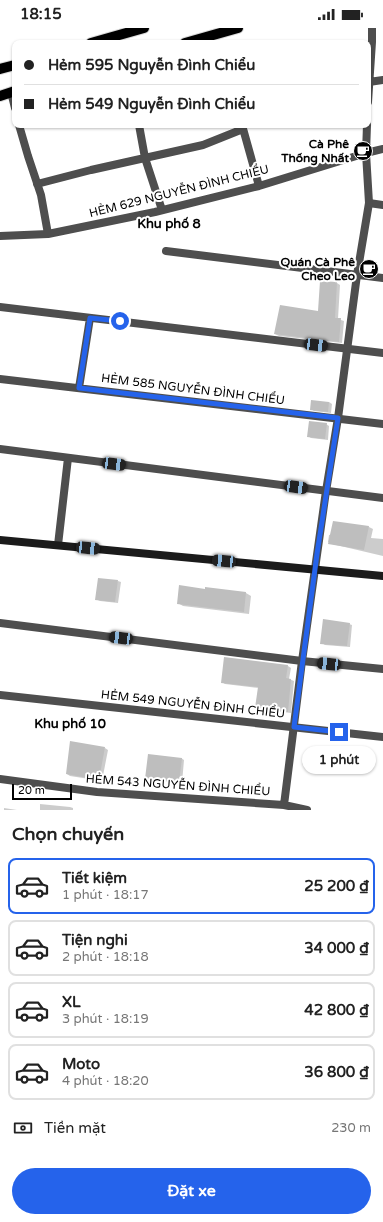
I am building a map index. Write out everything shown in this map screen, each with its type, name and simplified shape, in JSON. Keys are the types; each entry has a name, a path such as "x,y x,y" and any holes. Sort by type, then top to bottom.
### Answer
{"main road":[{"path":"102,40 144,28"},
{"path":"214,39 238,28"},
{"path":"0,69 12,66"},
{"path":"0,96 12,92"}],"street":[{"path":"371,55 372,28"},
{"path":"371,82 383,80"},
{"path":"20,128 41,195 48,234"},
{"path":"139,128 145,158 162,210"},
{"path":"38,184 91,170 203,145 240,128"},
{"path":"242,128 258,186"},
{"path":"284,804 326,491 338,418 357,275 369,203 366,153 367,128"},
{"name":"HẺM 629 NGUYỄN ÐÌNH CHIỂU","path":"0,236 48,234 162,210 258,186 383,149"},
{"path":"369,203 383,205"},
{"path":"166,251 383,278"},
{"path":"0,307 383,353"},
{"path":"79,388 90,318"},
{"name":"HẺM 585 NGUYỄN ÐÌNH CHIỂU","path":"0,379 383,424"},
{"path":"0,449 383,498"},
{"path":"58,545 68,458"},
{"path":"0,540 383,576"},
{"path":"0,623 302,661 383,669"},
{"name":"HẺM 549 NGUYỄN ÐÌNH CHIỂU","path":"0,695 383,737"},
{"name":"HẺM 543 NGUYỄN ÐÌNH CHIỂU","path":"0,779 97,792 284,804 307,810"}],"building":[{"path":"320,281 337,282 335,318 341,318 339,342 274,334 280,305 318,311"},
{"path":"311,400 329,402 328,412 310,410"},
{"path":"309,421 327,423 325,439 307,437"},
{"path":"333,521 369,526 364,550 328,544"},
{"path":"98,578 118,580 115,602 95,600"},
{"path":"179,585 205,589 205,587 246,592 244,612 177,604"},
{"path":"323,619 350,623 347,646 320,644"},
{"path":"224,657 288,665 286,678 291,679 288,712 255,708 258,687 221,683"},
{"path":"70,741 105,747 99,780 66,774"},
{"path":"148,754 182,758 179,782 145,779"}],"place":[{"name":"Cà Phê Thống Nhất","path":"363,151"},
{"name":"Quán Cà Phê Cheo Leo","path":"369,269"}],"district":[{"name":"Khu phố 8","path":"169,224"},
{"name":"Khu phố 10","path":"70,724"}],"route":[{"path":"120,321 90,318 79,388 338,418 317,554 294,727 339,732"}]}
